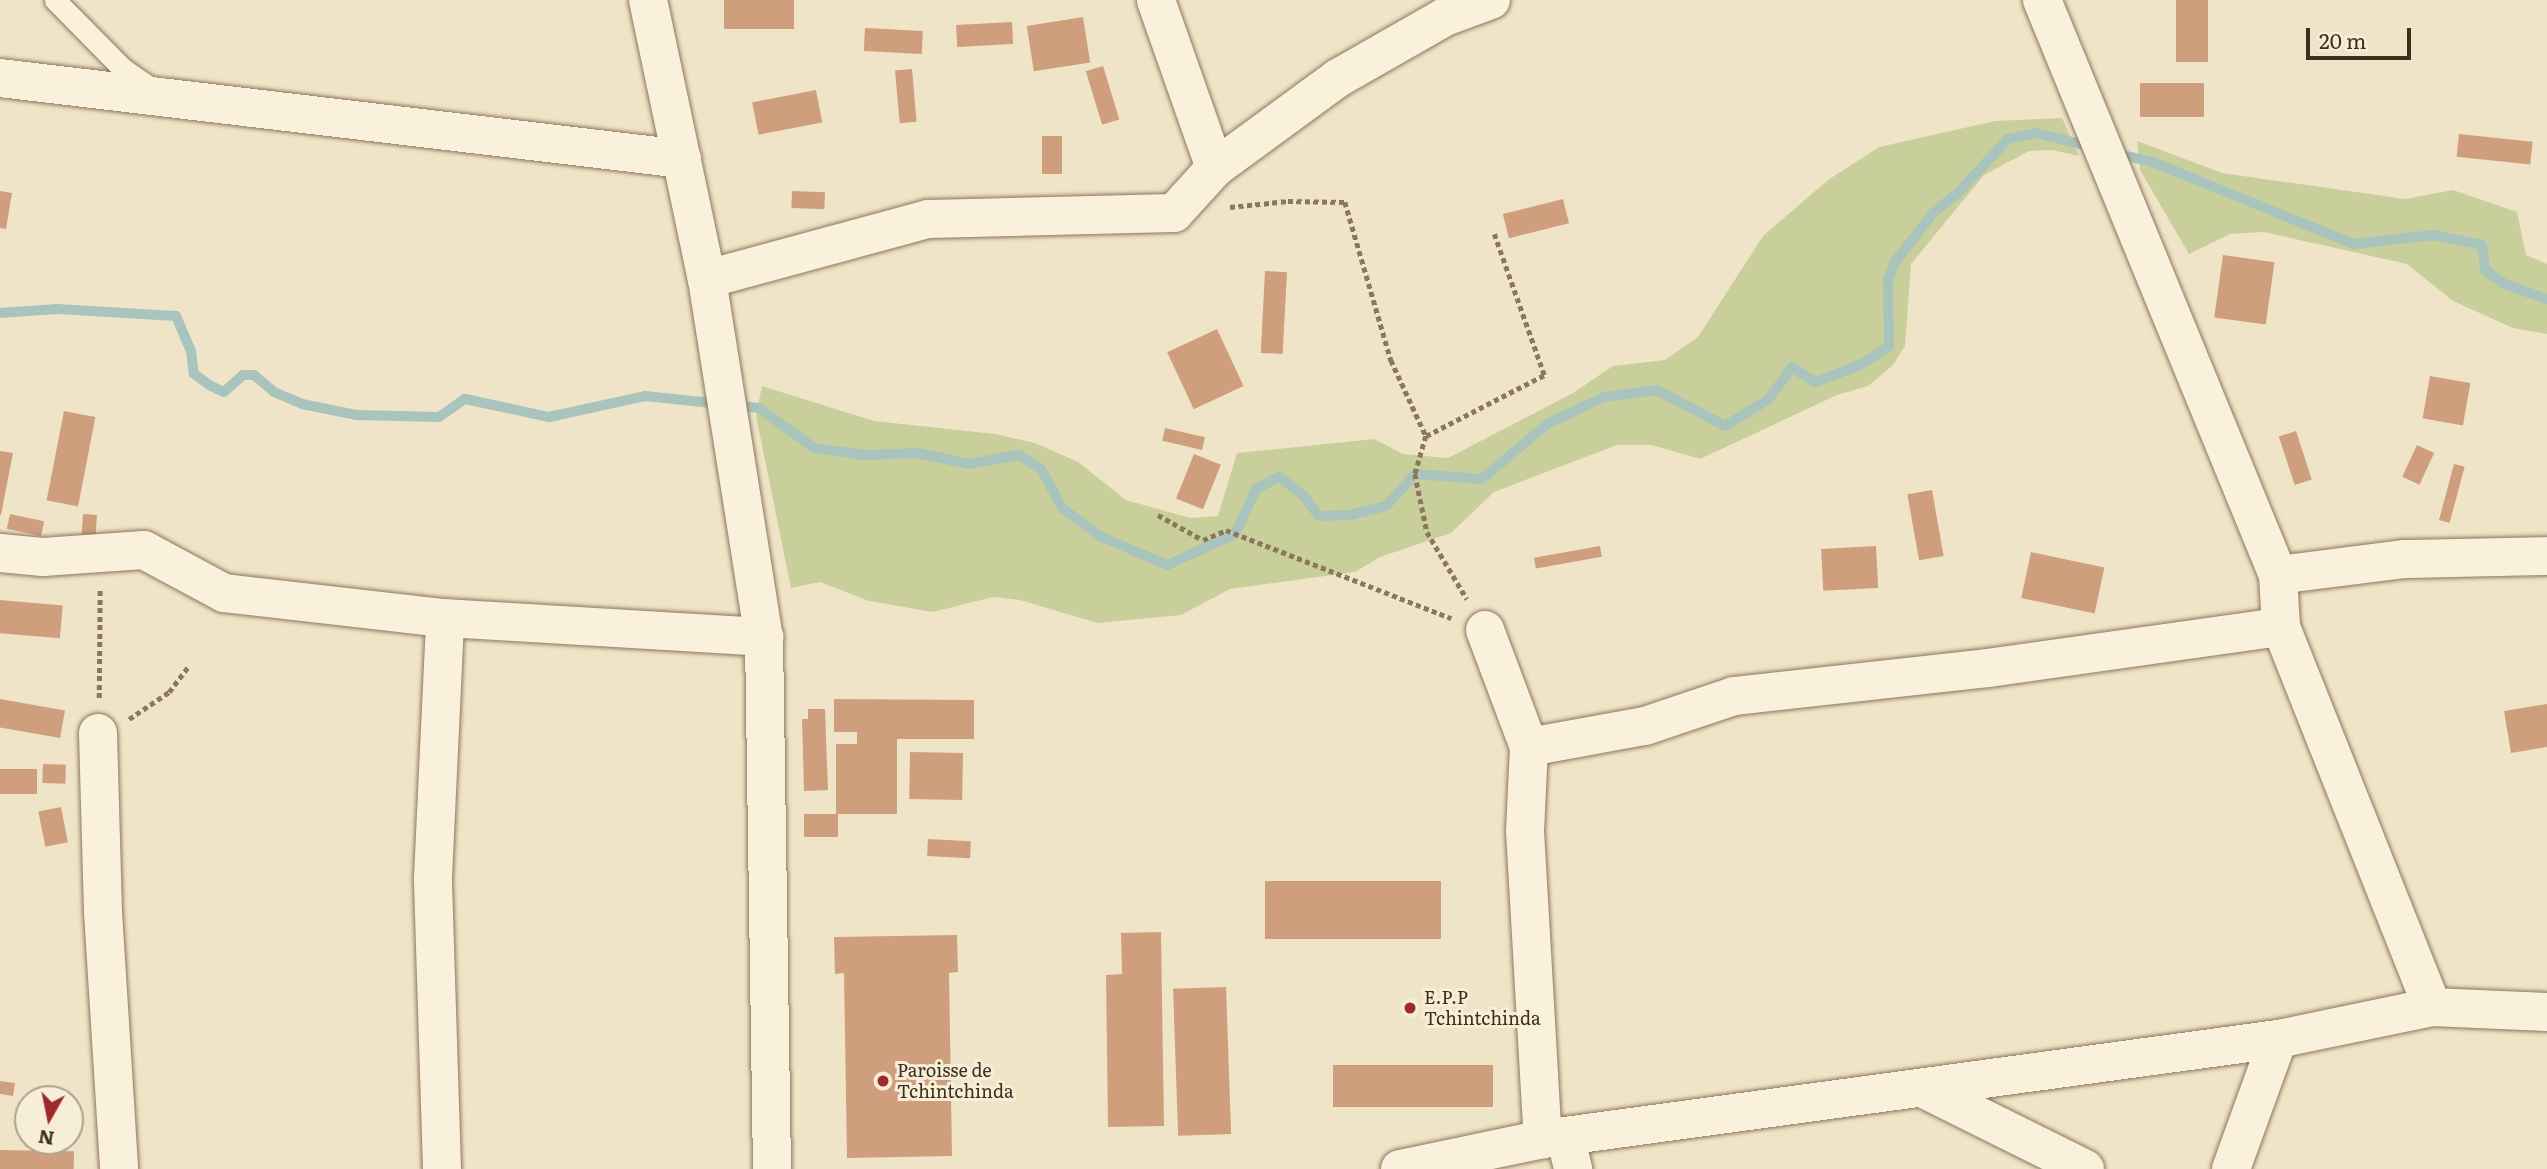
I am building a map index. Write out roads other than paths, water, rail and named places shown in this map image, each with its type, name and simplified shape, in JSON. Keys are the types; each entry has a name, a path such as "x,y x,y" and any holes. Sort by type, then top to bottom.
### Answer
{"street":[{"path":"648,0 707,279 764,637 772,1169"},
{"path":"1156,0 1214,167"},
{"path":"707,279 928,219 1174,213 1214,167 1338,78 1445,17 1491,0"},
{"path":"2042,0 2104,157 2278,575 2281,627 2432,1007"},
{"path":"0,78 682,159"},
{"path":"0,553 43,557 144,550 224,593 445,618 764,637"},
{"path":"2278,575 2404,559 2547,556"},
{"path":"442,1169 433,877 445,618"},
{"path":"1529,747 1645,726 1734,696 1988,668 2281,627"},
{"path":"1485,631 1529,747 1525,831 1560,1148"},
{"path":"98,733 103,912 119,1169"},
{"path":"1400,1169 1560,1148 1922,1088 2278,1039 2432,1007 2547,1013"},
{"path":"2231,1169 2278,1039"},
{"path":"1922,1088 2085,1169"}],"lane":[{"path":"55,0 122,68 165,98"}],"waterway":[{"path":"0,313 57,309 176,316 191,351 194,374 211,386 224,392 243,375 254,375 274,392 302,404 356,415 439,417 465,399 549,417 645,396 759,408 814,448 864,455 918,453 969,464 1019,455 1042,470 1062,508 1100,536 1167,565 1235,534 1256,489 1279,477 1303,495 1319,516 1350,515 1386,506 1415,474 1482,479 1547,424 1604,397 1657,390 1725,426 1769,399 1792,367 1815,382 1860,365 1889,346 1888,281 1895,262 1933,213 1958,193 2008,139 2036,133 2092,147"},
{"path":"2114,153 2152,162 2354,244 2433,235 2482,245 2485,270 2504,284 2547,299"}],"place":[{"name":"E.P.P Tchintchinda","path":"1410,1008"},
{"name":"Paroisse de Tchintchinda","path":"883,1081"}]}
